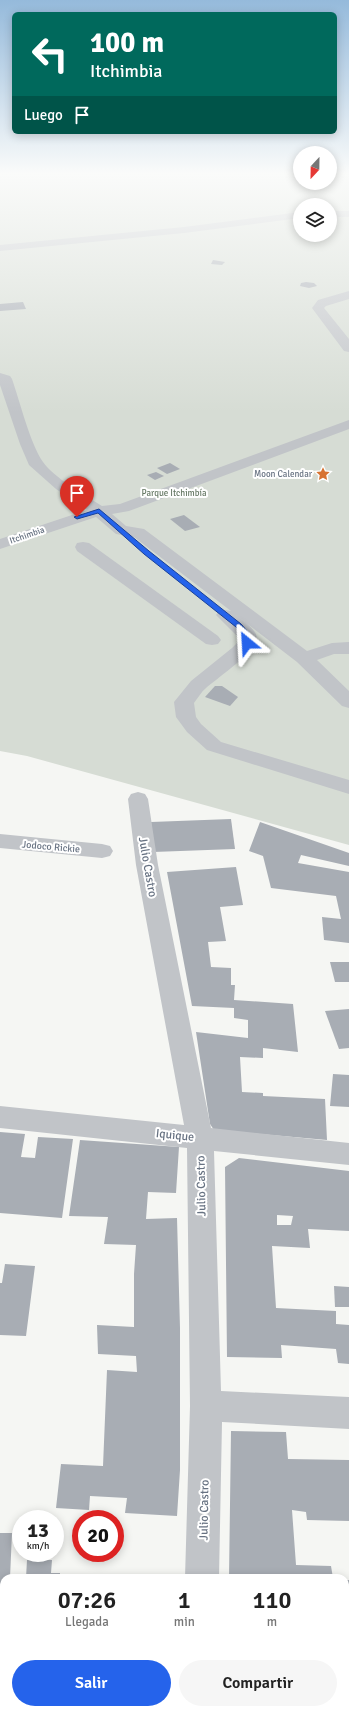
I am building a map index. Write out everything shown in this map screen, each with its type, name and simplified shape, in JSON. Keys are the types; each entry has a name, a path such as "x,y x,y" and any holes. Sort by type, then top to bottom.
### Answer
{"street":[{"path":"349,295 322,303 318,308 349,348"},
{"path":"0,377 5,379 27,444 37,465 61,486 99,511 172,574 239,626 248,638 245,646 198,685 184,702 186,717 194,728 214,746 349,787"},
{"name":"Itchimbia","path":"0,544 99,511 123,508 349,424"},
{"path":"122,531 138,532 304,658 349,702"},
{"path":"83,546 212,640"},
{"path":"304,658 332,649 349,648"},
{"name":"Julio Castro","path":"138,799 147,865 200,1138 206,1406 202,1574"},
{"name":"Jodoco Rickie","path":"0,842 102,851"},
{"name":"Iquique","path":"0,1117 349,1154"},
{"path":"206,1406 349,1413"}],"green space":[{"name":"Parque Itchimbía","path":"0,253 349,253 349,845 27,756 0,751"}],"building":[{"path":"213,260 225,262 222,265 211,264"},
{"path":"301,283 314,283 317,286 309,288 300,286"},
{"path":"23,302 26,309 0,311 0,304"},
{"path":"170,463 180,469 167,474 157,468"},
{"path":"156,472 164,476 155,480 147,475"},
{"path":"184,515 200,527 185,531 170,519"},
{"path":"215,686 222,686 238,697 230,706 205,697"},
{"path":"231,819 235,849 153,852 151,822"},
{"path":"260,822 349,853 349,866 301,855 298,863 349,872 349,943 324,940 322,917 341,919 336,896 271,888 263,856 249,851"},
{"path":"236,867 243,905 220,907 226,941 208,942 211,967 231,968 231,985 235,985 234,1000 293,1004 298,1052 263,1048 263,1058 240,1057 242,1092 263,1093 263,1096 325,1099 327,1140 214,1130 210,1124 196,1032 248,1038 248,1020 234,1018 234,1008 192,1006 167,872"},
{"path":"330,962 349,962 349,982 335,982"},
{"path":"349,1009 349,1048 339,1049 325,1011"},
{"path":"333,1074 349,1075 349,1107 330,1106"},
{"path":"0,1132 25,1134 21,1157 35,1158 38,1137 73,1139 62,1218 0,1213"},
{"path":"80,1140 179,1147 176,1193 148,1192 146,1219 177,1218 180,1328 180,1470 177,1516 125,1513 127,1498 90,1496 89,1510 56,1508 61,1464 103,1466 107,1370 137,1372 136,1356 98,1354 97,1325 134,1327 134,1274 136,1245 104,1244 108,1217 69,1216"},
{"path":"239,1158 349,1171 349,1231 308,1229 310,1248 272,1246 276,1308 336,1311 336,1324 349,1325 349,1364 338,1363 336,1349 281,1345 282,1358 227,1357 225,1167","holes":["277,1215 293,1216 291,1225 277,1225"]},
{"path":"5,1264 35,1266 26,1336 0,1335 0,1283 2,1283"},
{"path":"334,1286 349,1287 349,1307 335,1307"},
{"path":"231,1431 286,1432 288,1459 349,1460 349,1521 307,1520 306,1512 292,1510 296,1565 331,1566 332,1574 229,1574"},
{"path":"0,1533 12,1533 10,1574 0,1574"},
{"path":"27,1562 52,1562 51,1573 60,1574 26,1574"}],"place":[{"name":"Moon Calendar","path":"323,474"}],"route":[{"path":"77,517 99,511 136,544 239,626 248,638 247,643"}]}
